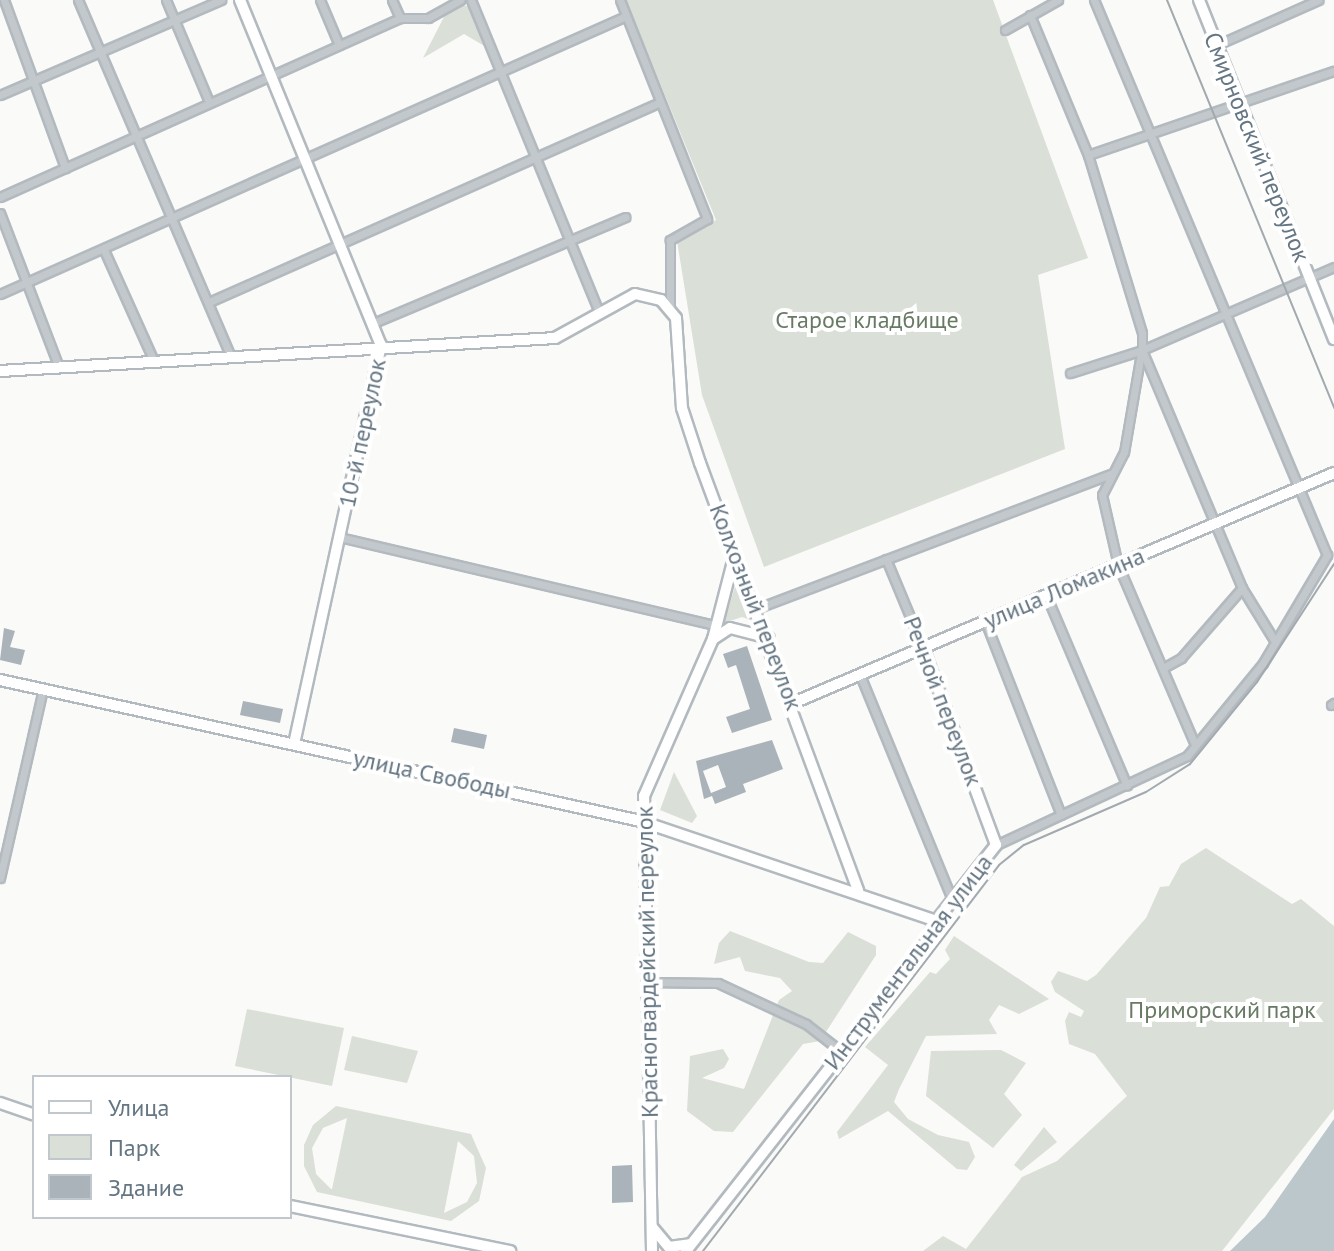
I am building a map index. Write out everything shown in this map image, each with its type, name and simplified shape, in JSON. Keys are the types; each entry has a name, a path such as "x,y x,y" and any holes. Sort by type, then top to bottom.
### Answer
{"main road":[{"name":"10-й переулок","path":"240,0 381,345 294,744"},
{"name":"Смирновский переулок","path":"1199,0 1334,339"},
{"path":"0,371 381,345 555,338 635,294 670,308"},
{"name":"Колхозный переулок","path":"670,308 676,318 682,408 793,703 858,891"},
{"name":"улица Ломакина","path":"793,703 1334,473"},
{"name":"Красногвардейский переулок","path":"652,1251 641,821 644,796 713,639 735,554"},
{"path":"713,639 730,628 769,638"},
{"name":"Речной переулок","path":"923,648 996,845"},
{"name":"улица Свободы","path":"0,680 641,821 858,891 936,921"},
{"name":"Инструментальная улица","path":"689,1247 922,950 936,921 996,845"},
{"path":"0,1103 32,1114"},
{"path":"292,1206 510,1251"},
{"path":"651,1225 669,1247 689,1247"}],"street":[{"path":"4,0 65,168"},
{"path":"78,0 170,221 230,354"},
{"path":"166,0 209,102"},
{"path":"0,95 221,0"},
{"path":"320,0 339,45"},
{"path":"392,0 400,18"},
{"path":"0,197 400,18 428,18 460,0"},
{"path":"471,0 599,312"},
{"path":"620,0 707,219 670,240 670,308"},
{"path":"1005,30 1058,0"},
{"path":"1094,0 1294,489"},
{"path":"1217,45 1318,0"},
{"path":"1030,15 1088,155 1142,333 1142,350 1124,452 1110,474 1102,495 1118,565 1194,742"},
{"path":"0,294 626,16"},
{"path":"1088,155 1334,71"},
{"path":"209,302 660,102"},
{"path":"0,213 58,365"},
{"path":"371,324 625,217"},
{"path":"104,250 154,361"},
{"path":"1070,373 1142,350 1334,267"},
{"path":"1142,350 1242,588 1274,640"},
{"path":"758,608 1110,474"},
{"name":"Инструментальная улица","path":"996,845 1180,762 1194,742 1237,698 1274,640 1304,602 1327,555 1294,489"},
{"path":"339,537 717,626"},
{"name":"Речной переулок","path":"886,559 923,648"},
{"path":"1163,668 1181,658 1242,588"},
{"path":"1046,595 1127,786"},
{"path":"985,621 1061,815"},
{"path":"860,675 952,899"},
{"path":"0,878 43,689"},
{"path":"646,982 718,983 806,1024 842,1052"}],"green space":[{"name":"Старое кладбище","path":"626,0 993,0 1088,258 1038,275 1065,449 764,567 702,395 677,241 716,220"},
{"path":"458,5 469,6 486,47 464,34 423,58 448,9"},
{"path":"738,576 757,622 742,617 724,623"},
{"path":"674,772 697,816 692,823 660,810"},
{"name":"Приморский парк","path":"1206,848 1292,904 1301,899 1334,926 1334,1109 1222,1251 923,1251 943,1236 966,1249 1022,1177 1057,1161 1127,1096 1095,1054 1069,1044 1065,1021 1069,1012 1081,1017 1084,1011 1055,992 1051,982 1058,971 1087,981 1096,975 1146,918 1160,887 1169,886 1181,864"},
{"path":"730,931 809,962 823,963 848,932 876,946 876,955 820,1041 803,1044 733,1132 714,1131 687,1111 690,1056 723,1049 729,1059 724,1068 702,1078 744,1089 779,1000 792,991 780,978 745,971 740,957 714,964 719,943"},
{"path":"954,936 1049,999 1019,1014 999,1005 989,1020 997,1034 926,1036 899,1089 894,1102 908,1119 938,1135 969,1142 975,1157 967,1170 957,1169 888,1111 839,1139 837,1132 888,1065 865,1047 930,972 936,974 950,959 945,950"},
{"path":"247,1009 344,1028 332,1086 292,1078 292,1075 235,1066"},
{"path":"352,1036 418,1051 407,1083 344,1070"},
{"path":"1001,1050 1026,1063 1004,1094 1022,1115 993,1148 926,1096 931,1051"},
{"path":"336,1106 471,1134 486,1168 479,1201 451,1221 317,1192 304,1166 304,1145 313,1125","holes":["347,1118 332,1189 331,1189 316,1174 312,1148 323,1128","458,1141 474,1156 477,1183 467,1202 444,1213"]},
{"path":"1044,1127 1057,1142 1021,1171 1014,1165"}],"shaded area":[{"path":"1334,1119 1334,1251 1230,1251 1265,1217"}],"building":[{"path":"4,628 15,631 10,647 25,650 21,665 0,660"},
{"path":"747,646 772,720 732,733 726,717 750,709 736,665 728,668 723,654"},
{"path":"243,701 283,709 280,723 240,715"},
{"path":"454,728 487,735 484,749 451,742"},
{"path":"772,740 783,769 743,784 746,792 715,804 712,796 704,799 696,761","holes":["718,765 726,787 711,793 703,771"]},
{"path":"632,1165 633,1202 612,1203 612,1166"}],"tram line":[{"path":"1167,0 1334,408"},
{"path":"703,1251 999,865 1024,845 1146,792 1190,764 1257,682 1334,564"}]}
